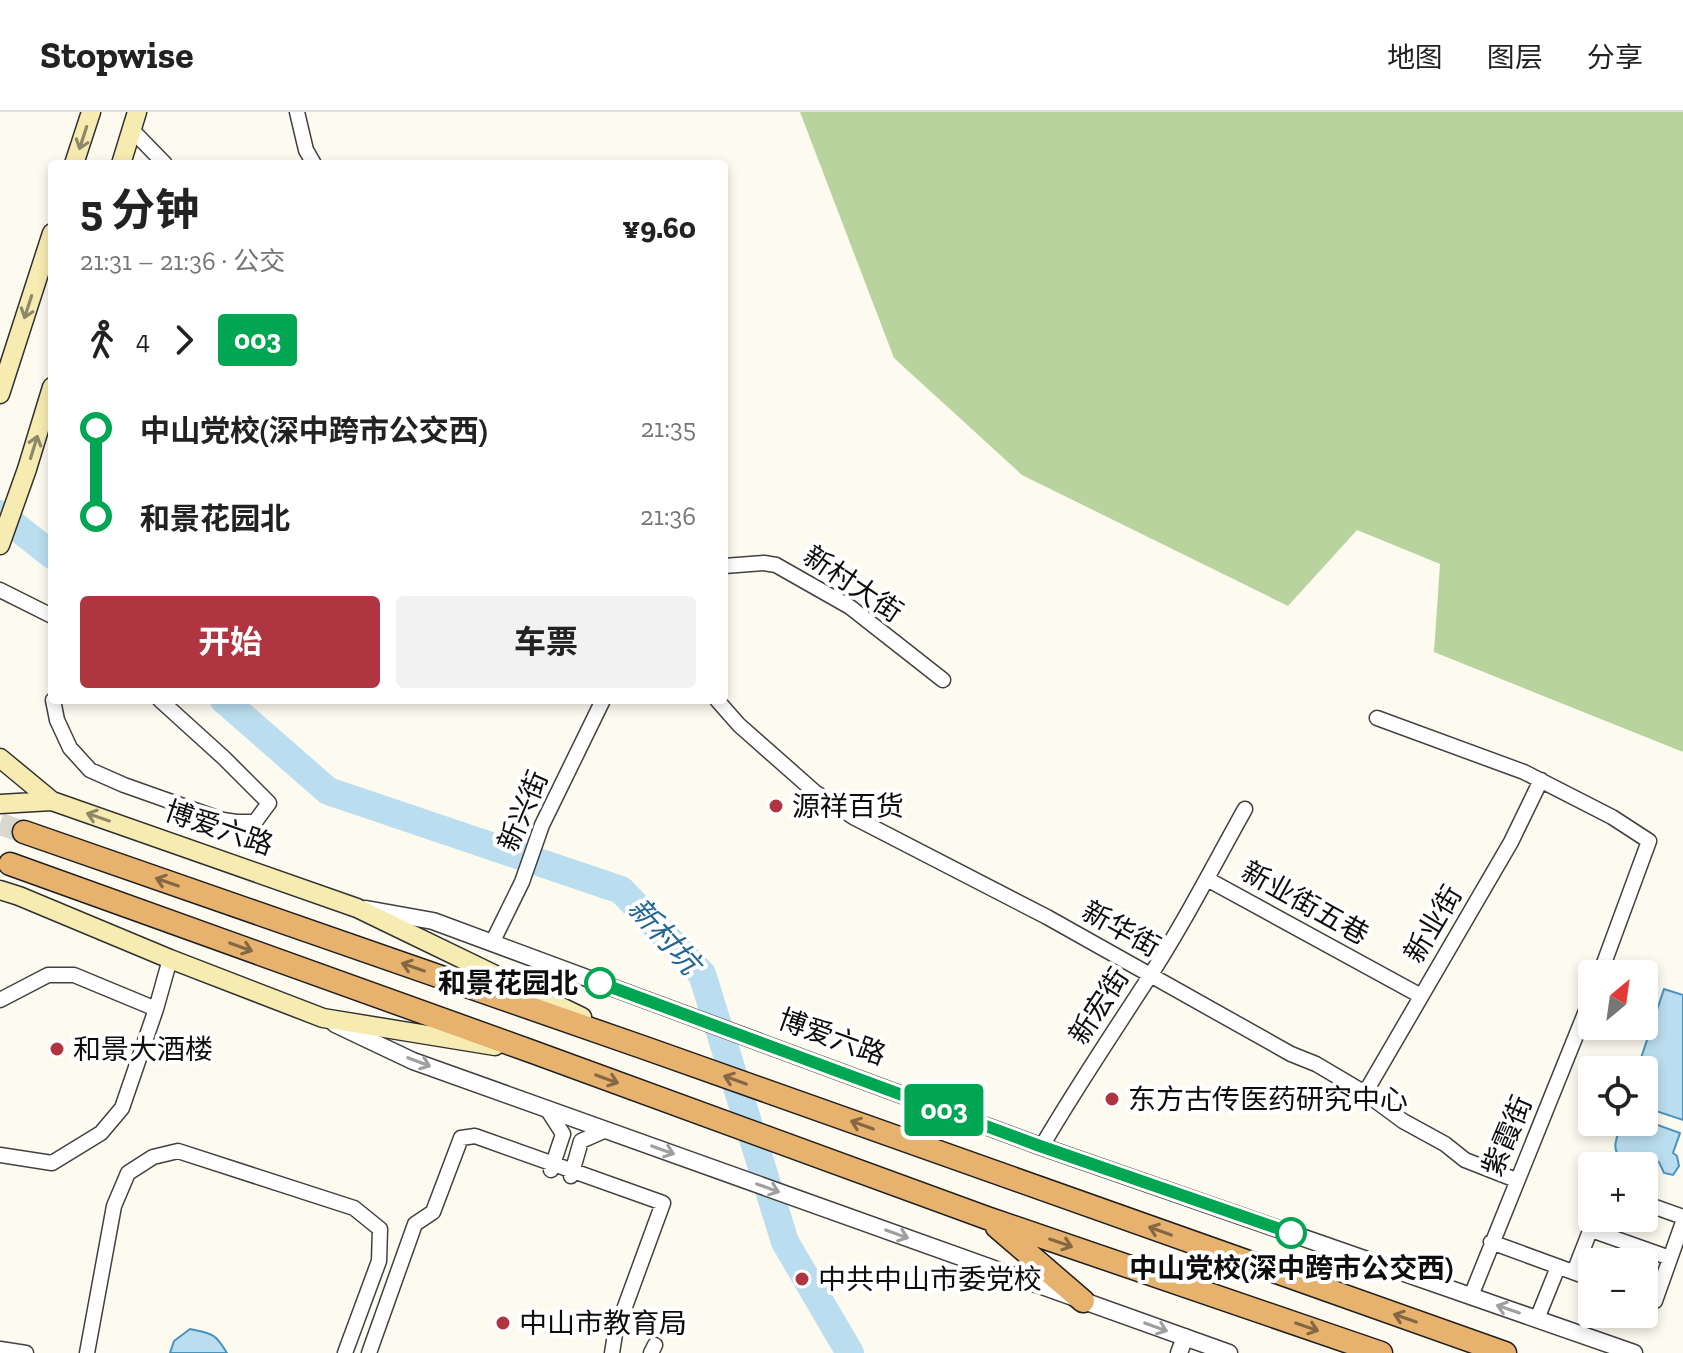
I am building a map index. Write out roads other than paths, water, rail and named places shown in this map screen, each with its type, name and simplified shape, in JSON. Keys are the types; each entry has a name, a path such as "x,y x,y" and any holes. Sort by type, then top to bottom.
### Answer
{"highway":[{"path":"24,832 1505,1353"},
{"path":"5,874 533,1052 987,1218 1381,1353"},
{"path":"987,1218 1083,1301"}],"main road":[{"path":"75,160 91,112"},
{"path":"122,160 134,121"},
{"path":"0,394 48,245"},
{"path":"1,542 48,399"},
{"path":"0,758 52,801"},
{"path":"0,804 52,801"},
{"name":"博爱六路","path":"52,801 357,908"},
{"path":"5,874 9,898"},
{"path":"0,890 9,898 323,1018 533,1052"},
{"path":"357,908 645,1048"}],"street":[{"path":"297,112 306,150 312,160"},
{"path":"134,121 162,160"},
{"name":"新村大街","path":"728,566 776,565 850,607 943,680"},
{"path":"0,590 48,614"},
{"path":"54,704 57,720 70,748 90,770 223,820 255,822 269,803 165,704"},
{"name":"新兴街","path":"492,943 522,882 542,825 601,704"},
{"name":"新华街","path":"721,704 739,725 816,793 855,818 1047,917 1365,1093 1465,1160 1516,1180"},
{"path":"1377,718 1541,780 1612,817 1649,841 1605,960"},
{"name":"新业街","path":"1365,1093 1511,842 1541,780"},
{"name":"新宏街","path":"1042,1146 1108,1037 1150,975 1245,809"},
{"name":"新业街五巷","path":"1207,879 1421,996"},
{"name":"博爱六路","path":"357,908 433,921 1042,1146 1634,1353"},
{"path":"0,1155 52,1163 101,1133 122,1108 170,959"},
{"path":"0,1000 48,975 74,975 156,1009"},
{"path":"323,1018 413,1061 1083,1301 1182,1345 1229,1353"},
{"name":"紫霞街","path":"1471,1296 1578,1030"},
{"path":"547,1109 563,1134 552,1167"},
{"path":"571,1173 581,1141 606,1130"},
{"path":"371,1353 415,1224 433,1212 461,1138 475,1136 552,1167 663,1203 609,1353"},
{"path":"87,1353 114,1206 128,1173 153,1157 178,1151 354,1208 380,1229 379,1261 345,1353"},
{"path":"1658,1209 1683,1219 1658,1292"},
{"path":"1574,1272 1590,1232"},
{"path":"1611,1232 1670,1258"},
{"path":"1491,1242 1578,1274"},
{"path":"1537,1319 1558,1267"},
{"path":"0,1349 26,1353"}],"water":[{"path":"1664,989 1683,995 1683,1120 1658,1112 1658,1056 1642,1056 1647,1040 1658,1040 1658,1007"},
{"path":"1658,1125 1680,1133 1673,1153 1679,1166 1673,1175 1664,1173 1658,1162 1658,1152 1617,1152 1617,1136 1658,1136"},
{"path":"190,1329 213,1335 227,1353 170,1353 174,1341"}],"waterway":[{"name":"新村坑","path":"0,514 48,552"},
{"name":"新村坑","path":"229,704 328,791 621,890 702,974 785,1242 850,1353"}],"tunnel":[{"path":"0,824 24,832"}],"place":[{"name":"源祥百货","path":"776,806"},
{"name":"和景花园北","path":"600,983"},
{"name":"和景大酒楼","path":"57,1049"},
{"name":"东方古传医药研究中心","path":"1112,1099"},
{"name":"中山党校(深中跨市公交西)","path":"1291,1233"},
{"name":"中共中山市委党校","path":"802,1279"},
{"name":"中山市教育局","path":"503,1323"}]}
